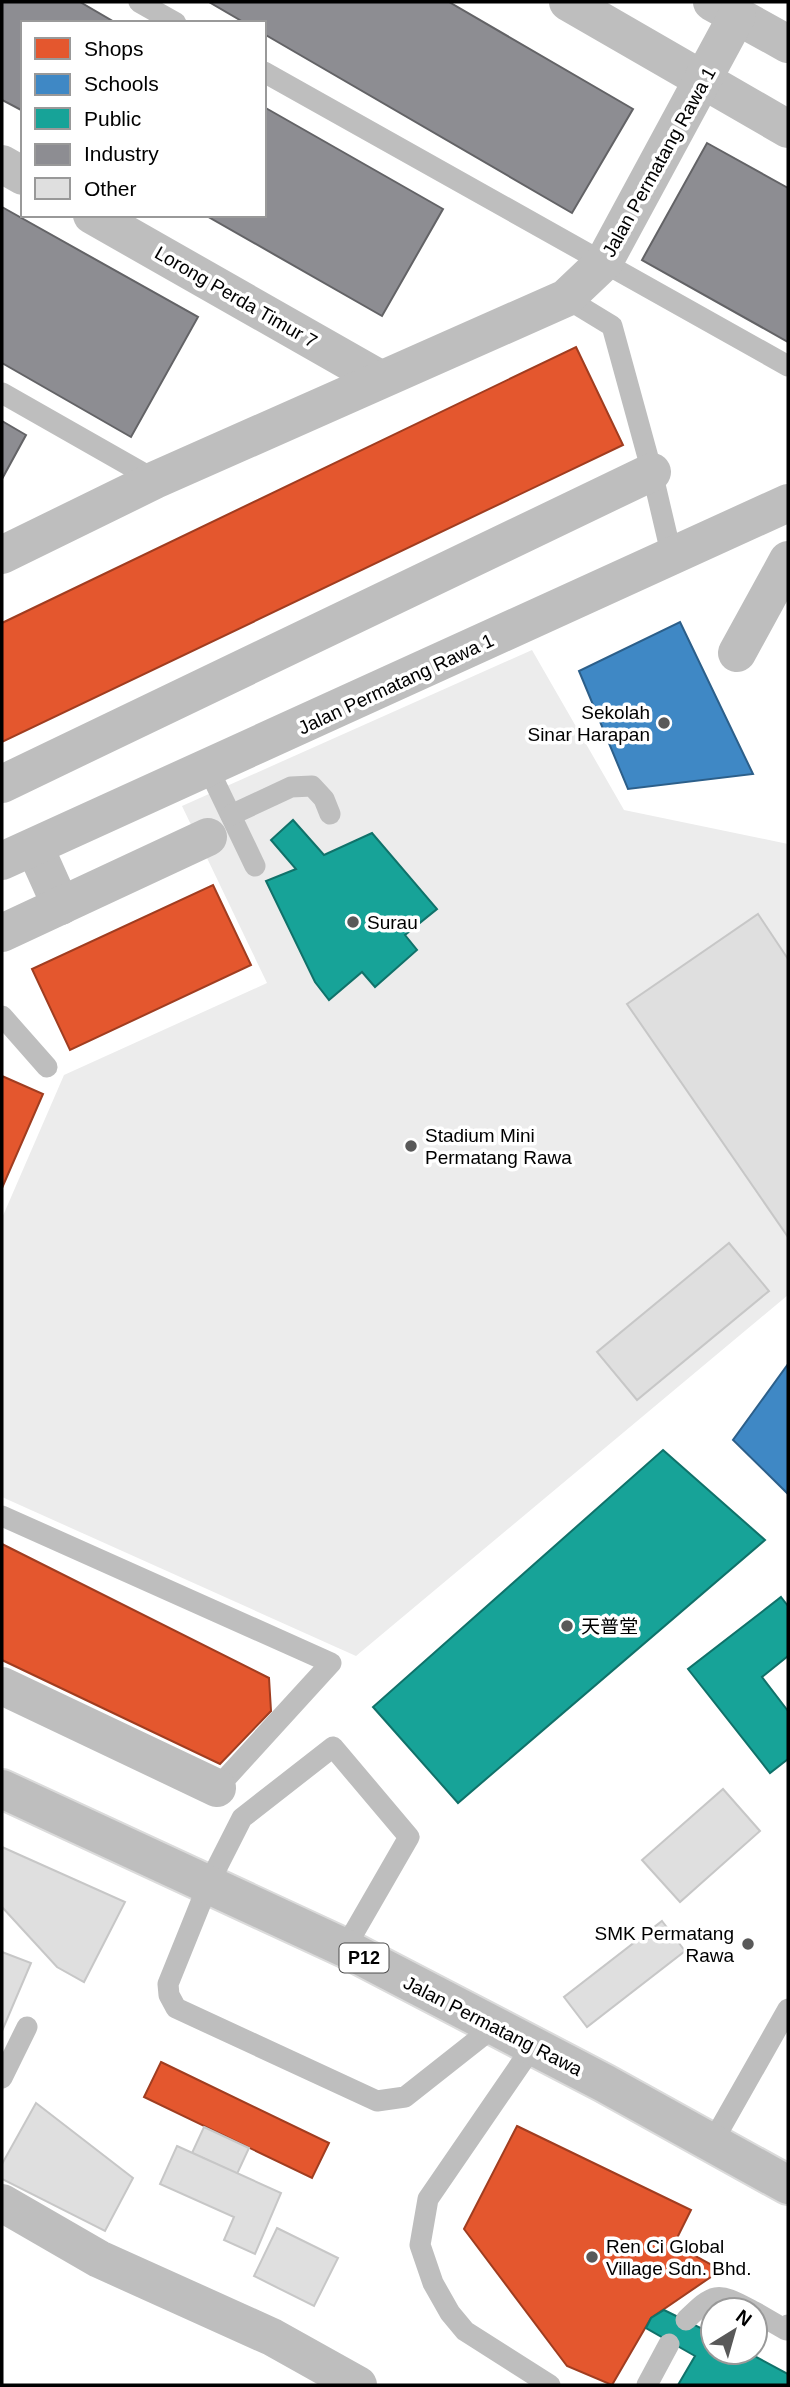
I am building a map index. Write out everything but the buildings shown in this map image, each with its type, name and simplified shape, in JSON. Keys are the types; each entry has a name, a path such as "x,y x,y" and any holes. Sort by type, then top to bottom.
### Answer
{"street":[{"path":"568,2 788,129"},
{"path":"725,9 788,44"},
{"name":"Jalan Permatang Rawa 1","path":"2,555 155,480 566,298 604,262 705,81 725,9"},
{"path":"2,164 21,175"},
{"name":"Lorong Perda Timur 7","path":"96,217 380,379"},
{"path":"2,785 652,471"},
{"name":"Jalan Permatang Rawa 1","path":"18,855 788,503"},
{"path":"737,653 788,560"},
{"path":"2,933 219,826"},
{"path":"18,855 61,906"},
{"path":"2,1686 217,1788"},
{"name":"Jalan Permatang Rawa","path":"2,1789 345,1948 533,2046 788,2185"},
{"path":"2,2203 99,2259 272,2337 358,2385"}],"lane":[{"path":"139,2 172,21"},
{"path":"266,73 788,366"},
{"path":"566,298 612,326 652,471 672,557"},
{"path":"2,393 155,480"},
{"path":"209,769 219,826 255,866"},
{"path":"219,826 291,787 312,786 324,799 330,814"},
{"path":"2,1016 47,1067"},
{"path":"2,1516 331,1663 217,1788"},
{"path":"345,1948 409,1837 333,1747 242,1818 208,1885 167,1984 176,2008 377,2101 405,2097 495,2026"},
{"path":"712,2143 788,2009"},
{"path":"2,2078 27,2028"},
{"path":"533,2046 428,2199 420,2245 433,2283 465,2331 550,2385"},
{"path":"686,2320 699,2308"},
{"path":"769,2319 787,2329"},
{"path":"647,2385 669,2344"}],"shaded area":[{"name":"Stadium Mini Permatang Rawa","path":"532,650 624,810 788,844 788,1295 356,1656 2,1497 2,1218 64,1075 267,983 182,806"}],"place":[{"name":"Sekolah Sinar Harapan","path":"664,723"},
{"name":"Surau","path":"353,922"},
{"name":"Stadium Mini Permatang Rawa","path":"411,1146"},
{"name":"天普堂","path":"567,1626"},
{"name":"SMK Permatang Rawa","path":"748,1944"},
{"name":"Ren Ci Global Village Sdn. Bhd.","path":"592,2257"}]}
